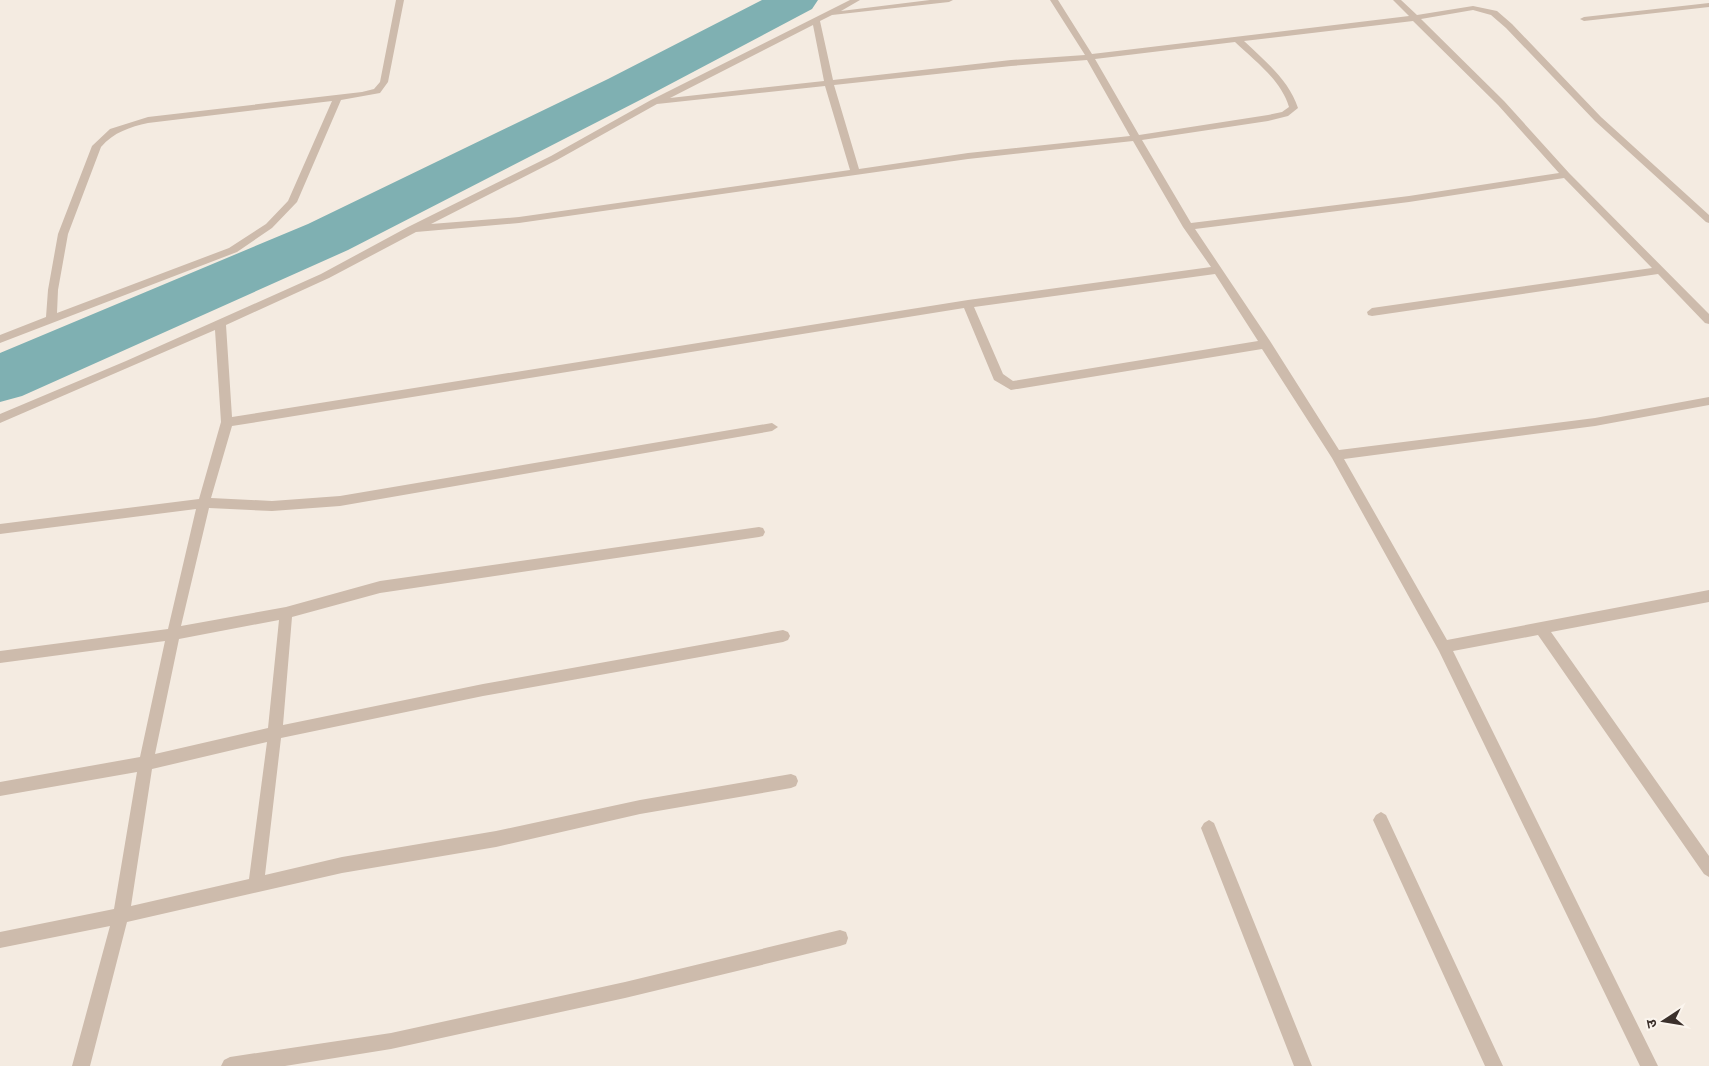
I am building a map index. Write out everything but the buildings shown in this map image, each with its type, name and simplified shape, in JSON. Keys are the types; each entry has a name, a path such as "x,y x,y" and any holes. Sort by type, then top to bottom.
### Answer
{"street":[{"path":"51,319 53,290 63,234 97,146 104,136 117,128 148,120 362,95 376,91 384,82 400,0"},
{"path":"0,419 325,276 412,229 554,158 654,102 856,0"},
{"path":"827,15 950,0"},
{"path":"1054,0 1090,58 1188,227 1218,270 1336,455 1444,647 1649,1066"},
{"path":"1397,0 1501,103 1566,176 1709,320"},
{"path":"1584,19 1709,4"},
{"path":"654,102 1011,63 1090,58 1236,38 1415,18 1473,8 1494,13 1509,26 1598,119 1709,220"},
{"path":"816,20 832,97 856,173"},
{"path":"412,229 519,220 968,156 1136,138 1268,118 1285,114 1294,108 1292,99 1281,85 1236,38"},
{"path":"0,339 233,250 269,226 292,202 338,97"},
{"path":"1188,227 1410,199 1566,176"},
{"path":"227,422 968,304 1218,270"},
{"path":"1372,312 1661,270"},
{"path":"968,304 998,377 1011,386 1266,344"},
{"path":"81,1066 121,916 146,763 173,634 204,503 227,422 220,323"},
{"path":"0,335 16,333"},
{"path":"1336,455 1595,422 1709,402"},
{"path":"0,529 204,503 272,506 340,502 772,428"},
{"path":"0,657 173,634 286,613 399,584 759,532"},
{"path":"1444,647 1709,596"},
{"path":"256,885 275,733 286,613"},
{"path":"1541,629 1709,869"},
{"path":"0,790 146,763 275,733 483,690 783,636"},
{"path":"0,940 121,916 342,865 496,839 640,807 791,781"},
{"path":"1381,820 1494,1066"},
{"path":"1209,828 1303,1066"},
{"path":"230,1066 391,1041 625,990 840,938"}],"waterway":[{"path":"0,379 328,237 625,89 796,0"}]}
